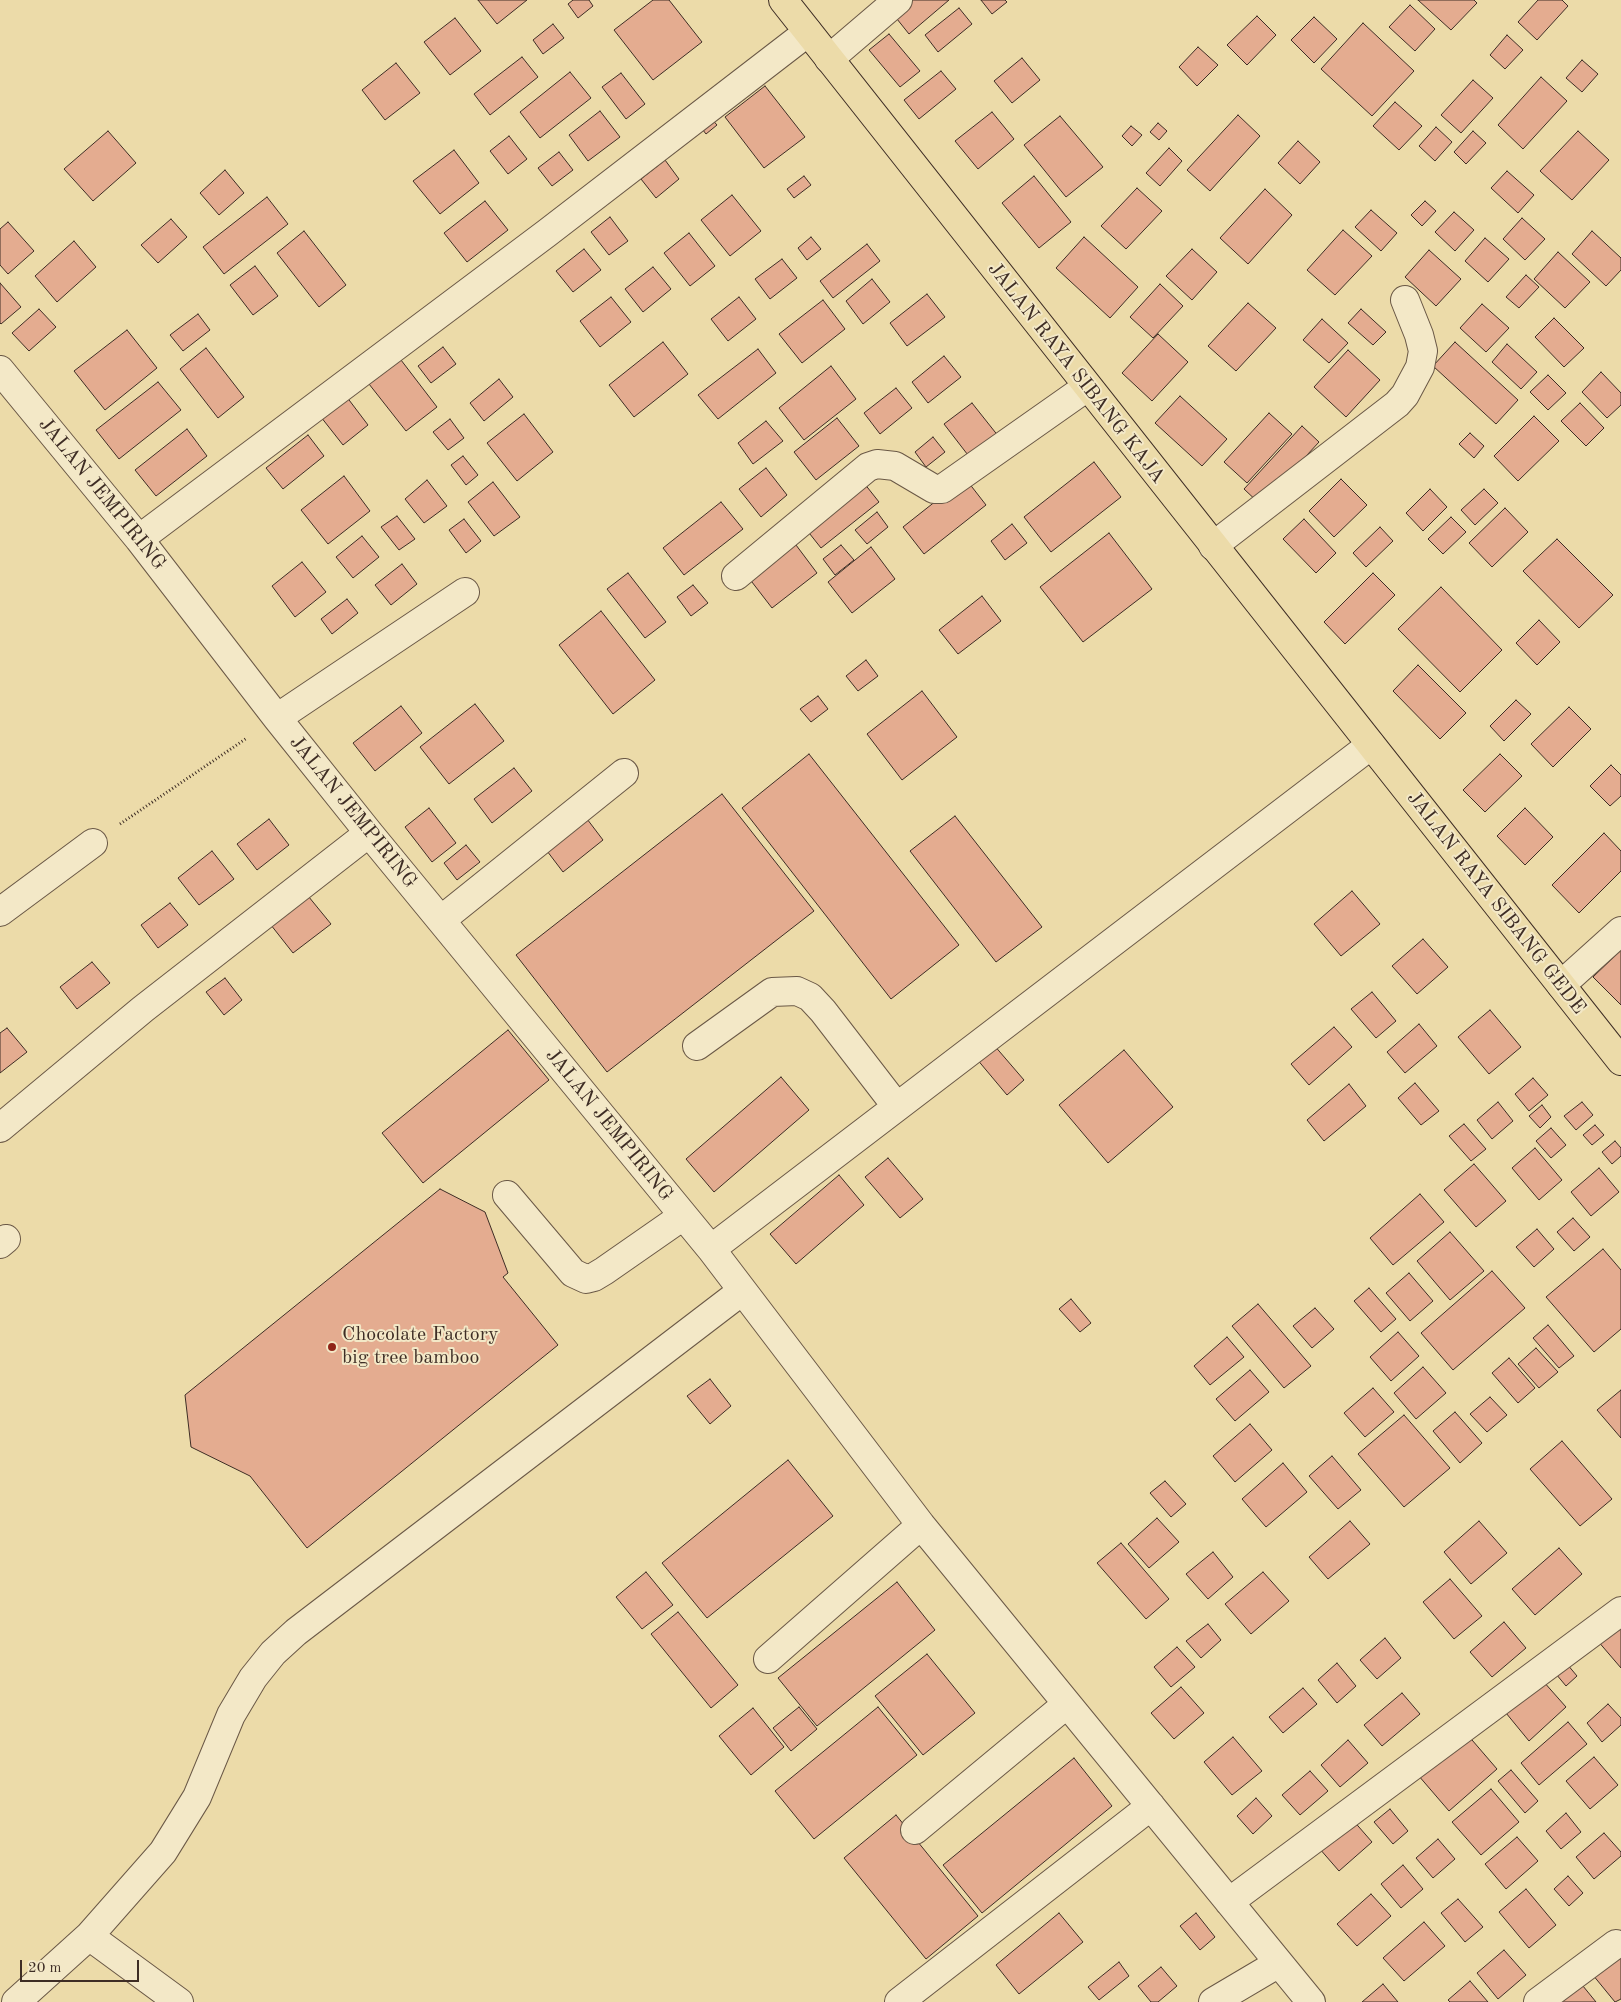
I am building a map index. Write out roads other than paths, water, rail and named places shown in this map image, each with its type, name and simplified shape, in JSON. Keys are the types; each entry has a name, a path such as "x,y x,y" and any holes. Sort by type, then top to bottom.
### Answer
{"main road":[{"name":"JALAN RAYA SIBANG KAJA","path":"783,0 1371,745"},
{"name":"JALAN RAYA SIBANG GEDE","path":"1371,745 1621,1061"}],"street":[{"path":"829,59 898,0"},
{"path":"139,538 547,233 808,32"},
{"path":"1213,546 1398,404 1420,367 1423,351 1419,335 1405,300"},
{"name":"JALAN JEMPIRING","path":"0,370 139,538 277,718 369,833 711,1249 921,1525 1311,2002"},
{"path":"736,576 868,467 877,464 895,466 934,489 942,489 1088,387"},
{"path":"277,718 465,592"},
{"path":"711,1249 1371,745"},
{"path":"441,920 624,773"},
{"path":"0,1128 143,1009 369,833"},
{"path":"0,912 93,843"},
{"path":"1561,985 1621,932"},
{"path":"697,1046 772,992 797,991 810,998 823,1011 897,1107"},
{"path":"507,1195 573,1273 586,1279 604,1272 683,1216"},
{"path":"16,2002 89,1936 163,1852 197,1797 231,1716 253,1678 273,1653 296,1632 742,1290"},
{"path":"768,1659 921,1525"},
{"path":"1229,1902 1621,1611"},
{"path":"915,1830 1067,1704"},
{"path":"899,2002 1151,1806"},
{"path":"89,1936 179,2002"},
{"path":"1538,2002 1616,1944"},
{"path":"1213,2002 1279,1963"}],"place":[{"name":"Chocolate Factory big tree bamboo","path":"332,1347"}]}
